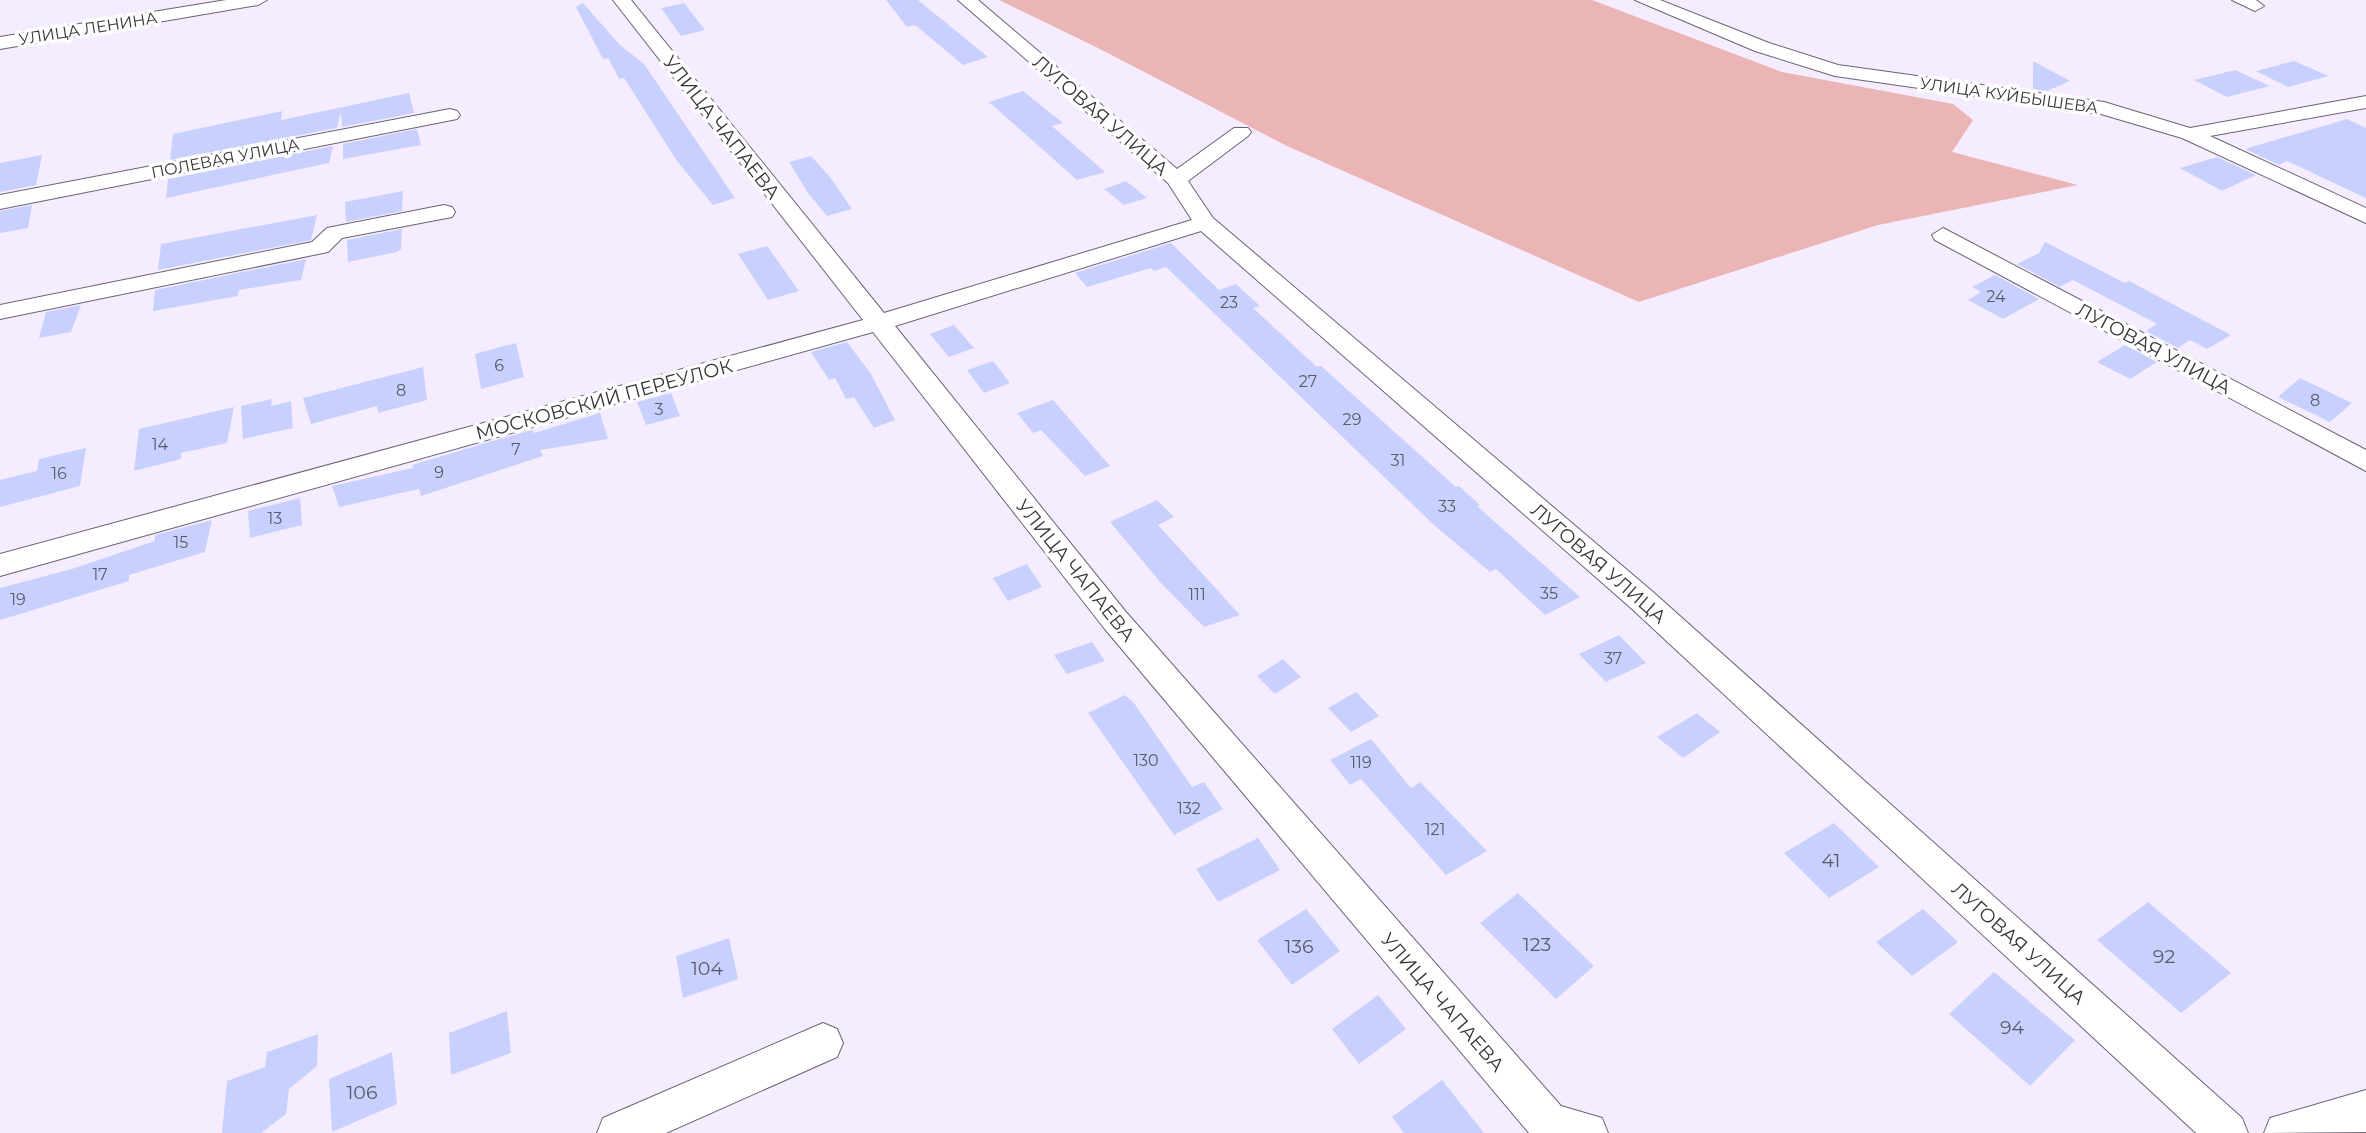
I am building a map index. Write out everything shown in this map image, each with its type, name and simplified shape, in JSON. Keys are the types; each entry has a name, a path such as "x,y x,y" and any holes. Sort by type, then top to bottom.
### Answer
{"street":[{"name":"УЛИЦА ЛЕНИНА","path":"0,43 258,0"},
{"name":"УЛИЦА ЧАПАЕВА","path":"622,0 1115,620 1562,1130"},
{"name":"ЛУГОВАЯ УЛИЦА","path":"967,0 1176,179 1205,223 1642,600 2227,1133"},
{"path":"1652,3 1681,0"},
{"name":"УЛИЦА КУЙБЫШЕВА","path":"1652,3 1762,47 1835,70 2104,108 2189,134 2366,216"},
{"path":"2189,134 2366,102"},
{"name":"ПОЛЕВАЯ УЛИЦА","path":"0,202 450,115"},
{"path":"1176,179 1241,132"},
{"path":"0,312 320,247 335,233 444,212"},
{"name":"МОСКОВСКИЙ ПЕРЕУЛОК","path":"0,565 878,323 1205,223"},
{"name":"ЛУГОВАЯ УЛИЦА","path":"1943,235 2366,462"},
{"path":"618,1133 823,1043"},
{"path":"2285,1133 2366,1111"}],"shaded area":[{"path":"999,0 1592,0 1782,72 1953,104 1973,120 1952,152 2078,185 1878,225 1639,302 1287,146"}],"building":[{"path":"886,0 918,0 988,57 963,65 915,25 907,27"},
{"path":"583,3 620,45 644,64 735,198 713,205 677,161 624,78 619,79 608,58 603,59 576,7"},
{"path":"684,3 705,30 681,36 661,8"},
{"path":"2033,61 2070,81 2047,91 2033,89"},
{"path":"2294,61 2329,76 2288,87 2256,71"},
{"path":"2235,70 2270,86 2227,97 2194,80"},
{"path":"1023,91 1063,123 1052,126 1105,172 1077,180 989,102"},
{"path":"409,93 414,113 342,127 341,112 337,128 170,160 173,134 282,111 281,120"},
{"path":"2347,119 2366,128 2366,198 2287,161 2279,165 2245,149"},
{"path":"417,129 421,145 343,159 343,144"},
{"path":"333,146 329,163 166,198 168,179"},
{"path":"42,155 36,185 0,192 0,163"},
{"path":"811,156 830,177 852,209 827,216 808,193 789,162"},
{"path":"2217,157 2256,175 2222,191 2180,168"},
{"path":"1126,181 1147,198 1124,205 1104,189"},
{"path":"403,191 402,211 346,222 345,202"},
{"path":"32,205 28,228 0,233 0,211"},
{"path":"317,215 311,240 158,270 161,244"},
{"path":"402,229 401,249 397,252 348,262 347,240"},
{"path":"2045,242 2125,283 2129,281 2231,335 2207,349 2190,340 2178,348 2146,331 2157,324 2073,280 2060,287 2017,264 2039,253"},
{"path":"1171,243 1219,290 1236,284 1260,306 1253,308 1317,367 1321,366 1456,487 1459,486 1480,505 1477,506 1580,597 1545,615 1496,569 1490,572 1435,526 1166,267 1154,271 1151,268 1087,287 1075,273"},
{"path":"767,246 799,291 768,300 738,254"},
{"path":"306,259 301,280 239,290 238,296 153,311 155,290"},
{"path":"1995,275 2039,299 2003,319 1968,300 1981,292 1972,287"},
{"path":"81,305 71,332 39,338 46,312"},
{"path":"954,325 974,348 949,357 930,334"},
{"path":"847,342 871,374 895,420 874,428 854,397 846,399 835,378 829,380 811,352"},
{"path":"516,343 524,377 481,389 475,354"},
{"path":"2125,345 2157,362 2130,379 2097,362"},
{"path":"993,361 1010,383 984,393 967,370"},
{"path":"423,367 427,400 378,413 377,406 311,424 303,398"},
{"path":"2300,378 2352,403 2330,422 2278,397"},
{"path":"671,393 680,416 646,425 637,402"},
{"path":"272,399 271,406 291,401 293,428 243,439 241,406"},
{"path":"1053,400 1110,466 1085,476 1041,430 1033,433 1017,413"},
{"path":"234,407 227,443 181,453 181,459 134,471 139,429"},
{"path":"600,413 608,439 540,450 543,456 421,496 419,489 339,507 332,486 413,468 412,465 489,442 532,430 534,433"},
{"path":"86,448 80,486 0,507 0,480 37,471 39,459"},
{"path":"300,498 302,525 250,538 248,511"},
{"path":"1157,500 1174,517 1158,525 1240,615 1204,627 1160,582 1110,522"},
{"path":"212,520 205,552 129,575 129,581 0,620 0,588 72,569 155,541 155,535"},
{"path":"1027,564 1042,587 1008,601 993,578"},
{"path":"1619,635 1646,663 1606,682 1579,654"},
{"path":"1092,642 1105,661 1067,674 1054,655"},
{"path":"1283,659 1301,677 1275,694 1257,676"},
{"path":"1356,692 1379,716 1351,732 1328,708"},
{"path":"1125,695 1134,703 1192,787 1204,782 1223,809 1174,835 1088,713"},
{"path":"1697,713 1720,732 1683,758 1657,737"},
{"path":"1371,739 1411,788 1420,782 1487,851 1446,875 1361,779 1350,785 1330,760"},
{"path":"1834,823 1879,867 1829,898 1784,853"},
{"path":"1258,838 1280,870 1218,902 1196,869"},
{"path":"1518,893 1594,966 1556,999 1480,923"},
{"path":"2148,902 2231,973 2181,1013 2097,940"},
{"path":"1306,909 1340,951 1292,985 1257,940"},
{"path":"1923,909 1958,942 1912,976 1876,942"},
{"path":"729,938 738,979 683,998 676,956"},
{"path":"1994,972 2075,1040 2030,1086 1949,1014"},
{"path":"1378,995 1406,1029 1359,1064 1332,1029"},
{"path":"507,1011 511,1053 451,1075 449,1033"},
{"path":"318,1034 317,1066 289,1089 286,1114 261,1133 222,1133 227,1081 265,1067 267,1052"},
{"path":"392,1052 397,1104 332,1132 329,1079"},
{"path":"1442,1080 1484,1133 1404,1133 1392,1117"}]}
